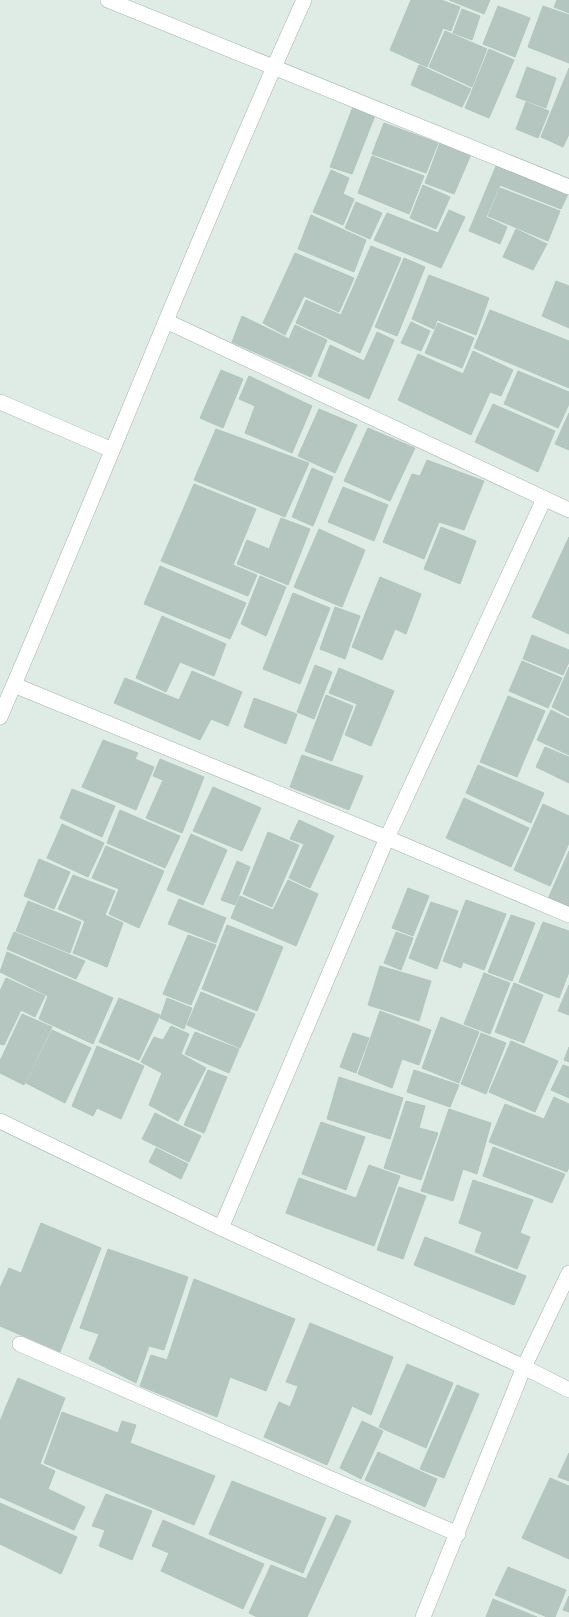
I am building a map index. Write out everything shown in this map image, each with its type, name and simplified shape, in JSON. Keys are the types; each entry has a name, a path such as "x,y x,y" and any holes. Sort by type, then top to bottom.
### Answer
{"street":[{"path":"108,0 569,187"},
{"path":"0,717 274,66 304,0"},
{"path":"166,321 569,510"},
{"path":"0,402 112,450"},
{"path":"221,1228 387,838 544,499"},
{"path":"14,686 387,838 569,915"},
{"path":"0,1121 221,1228 569,1390"},
{"path":"423,1617 524,1368 569,1273"},
{"path":"20,1344 458,1534"}],"building":[{"path":"411,0 441,0 460,7 451,31 443,28 427,67 390,50"},
{"path":"449,0 490,0 484,14"},
{"path":"557,0 569,0 569,13 554,7"},
{"path":"498,6 530,18 515,57 483,44"},
{"path":"543,6 569,15 569,63 528,47"},
{"path":"462,9 480,16 472,40 453,33"},
{"path":"445,31 487,49 472,87 429,67"},
{"path":"489,49 514,60 489,118 465,108"},
{"path":"419,65 471,89 462,107 411,85"},
{"path":"527,67 556,78 546,108 516,97"},
{"path":"569,68 569,134 563,147 541,137"},
{"path":"526,102 549,111 538,138 516,129"},
{"path":"354,104 376,113 352,174 330,167"},
{"path":"384,123 438,143 426,173 372,154"},
{"path":"441,140 472,152 454,194 425,183"},
{"path":"372,156 424,176 409,214 358,193"},
{"path":"496,166 568,194 561,209 500,185 486,217 507,227 500,244 469,231"},
{"path":"331,170 349,178 343,194 354,199 343,225 313,212"},
{"path":"423,185 450,197 436,229 410,218"},
{"path":"500,188 560,211 548,241 488,216"},
{"path":"356,202 382,213 370,239 345,228"},
{"path":"449,210 465,217 441,268 374,240 387,213 438,233"},
{"path":"311,215 366,240 354,272 298,249"},
{"path":"516,229 547,244 533,270 503,257"},
{"path":"371,246 401,258 360,353 296,323 306,300 341,315"},
{"path":"295,253 354,278 339,312 304,296 285,335 263,323"},
{"path":"404,258 425,267 397,336 375,327"},
{"path":"429,275 489,298 476,335 437,320 434,329 412,319"},
{"path":"556,281 569,286 569,328 542,316"},
{"path":"490,310 569,341 569,388 474,348"},
{"path":"242,316 289,339 295,325 327,340 311,377 232,342"},
{"path":"411,322 430,331 421,351 401,343"},
{"path":"438,323 474,338 462,368 425,353"},
{"path":"377,332 394,340 369,399 318,376 330,345 364,361"},
{"path":"473,351 513,370 501,396 490,392 471,435 398,400 418,354 463,374"},
{"path":"221,370 243,379 223,428 200,418"},
{"path":"518,371 569,392 569,404 558,428 504,404"},
{"path":"249,376 312,406 292,453 245,433 255,406 239,399"},
{"path":"493,404 555,431 538,472 475,442"},
{"path":"319,409 357,425 335,473 298,456"},
{"path":"569,413 569,450 555,444"},
{"path":"368,428 415,448 390,501 344,481"},
{"path":"216,429 309,463 285,517 194,480"},
{"path":"427,460 484,481 464,530 439,522 424,559 383,542 412,474 420,476"},
{"path":"312,468 333,477 313,526 292,517"},
{"path":"194,484 256,509 233,565 257,575 248,596 161,561"},
{"path":"343,487 388,505 374,541 328,522"},
{"path":"281,518 310,529 288,585 237,564 247,540 269,549"},
{"path":"441,527 476,541 460,584 424,569"},
{"path":"319,529 365,550 342,607 294,587"},
{"path":"569,537 569,634 532,617"},
{"path":"160,566 246,603 230,639 144,604"},
{"path":"260,576 286,587 266,636 241,624"},
{"path":"380,577 421,594 406,634 395,629 382,660 352,647"},
{"path":"293,593 330,608 300,684 263,669"},
{"path":"335,607 360,616 345,659 320,649"},
{"path":"162,616 226,644 214,676 180,662 166,692 136,678"},
{"path":"532,635 569,650 569,662 563,675 523,659"},
{"path":"522,661 562,678 548,708 509,691"},
{"path":"315,665 332,672 314,719 297,712"},
{"path":"569,667 569,716 552,707"},
{"path":"339,668 394,691 371,746 345,735 357,704 329,693"},
{"path":"192,671 242,692 228,726 211,719 200,740 114,703 125,678 179,700"},
{"path":"326,695 353,706 332,761 305,751"},
{"path":"508,696 545,711 517,777 480,762"},
{"path":"254,698 297,714 286,744 244,727"},
{"path":"551,710 569,719 569,755 537,740"},
{"path":"103,740 138,753 135,759 154,767 136,810 82,787"},
{"path":"545,747 569,757 569,783 536,767"},
{"path":"302,755 363,776 349,810 290,787"},
{"path":"160,759 204,777 182,833 146,818 163,780 153,776"},
{"path":"478,765 544,793 531,823 466,793"},
{"path":"213,787 261,808 242,851 193,831"},
{"path":"72,789 115,806 102,837 60,818"},
{"path":"464,798 529,828 511,867 446,838"},
{"path":"543,804 569,816 569,843 550,886 514,870"},
{"path":"120,810 180,836 165,868 107,843"},
{"path":"299,820 334,836 310,888 289,878 304,844 290,839"},
{"path":"62,824 104,843 88,877 47,858"},
{"path":"268,832 299,845 272,907 243,894"},
{"path":"191,834 227,850 203,905 167,890"},
{"path":"106,846 164,871 139,928 109,914 119,889 92,878"},
{"path":"569,851 569,907 548,899"},
{"path":"39,859 70,872 54,909 24,896"},
{"path":"237,861 250,867 235,905 221,900"},
{"path":"73,875 115,891 105,915 123,923 107,967 73,953 85,921 58,909"},
{"path":"288,880 318,894 296,946 231,918 240,896 273,910"},
{"path":"408,888 429,896 413,936 392,928"},
{"path":"179,899 226,918 216,943 168,924"},
{"path":"466,900 506,914 484,970 463,962 461,968 443,961"},
{"path":"28,901 81,922 70,953 16,931"},
{"path":"431,902 458,911 437,969 409,958"},
{"path":"511,915 535,923 512,981 488,972"},
{"path":"543,922 569,931 569,972 559,998 519,982"},
{"path":"227,925 283,947 257,1011 202,989"},
{"path":"14,932 85,961 76,979 7,949"},
{"path":"396,932 413,938 401,970 384,963"},
{"path":"188,935 216,945 191,1005 163,994"},
{"path":"7,952 113,998 93,1044 39,1019 48,996 0,972"},
{"path":"380,966 431,981 419,1021 368,1005"},
{"path":"484,973 510,983 490,1034 464,1024"},
{"path":"6,978 45,996 35,1017 21,1010 4,1045 0,1044 0,991"},
{"path":"514,983 543,995 524,1043 495,1032"},
{"path":"569,985 569,1015 558,1011"},
{"path":"201,992 255,1014 240,1048 187,1025"},
{"path":"119,998 160,1015 139,1060 99,1042"},
{"path":"167,998 192,1008 184,1029 160,1018"},
{"path":"380,1011 431,1030 419,1065 402,1059 392,1088 358,1074"},
{"path":"22,1014 52,1027 24,1085 0,1073 0,1061"},
{"path":"441,1017 479,1032 459,1083 422,1068"},
{"path":"171,1026 189,1034 181,1054 206,1068 178,1121 149,1105 162,1073 141,1062 154,1037 163,1040"},
{"path":"52,1030 91,1048 65,1103 26,1083"},
{"path":"195,1032 239,1049 229,1073 185,1054"},
{"path":"353,1033 369,1038 356,1073 340,1067"},
{"path":"481,1033 506,1043 486,1094 461,1084"},
{"path":"511,1041 558,1061 535,1112 489,1092"},
{"path":"97,1046 144,1066 121,1119 97,1108 93,1116 72,1106"},
{"path":"569,1047 569,1062 564,1060"},
{"path":"563,1065 569,1067 569,1098 551,1090"},
{"path":"208,1070 227,1077 204,1133 184,1125"},
{"path":"414,1070 459,1085 450,1107 407,1092"},
{"path":"339,1077 403,1098 390,1139 327,1119"},
{"path":"554,1097 569,1104 569,1167 567,1172 489,1142 505,1104 544,1119"},
{"path":"406,1101 425,1106 419,1128 438,1133 421,1180 384,1168"},
{"path":"449,1109 491,1123 477,1174 463,1169 453,1201 421,1191"},
{"path":"155,1113 201,1136 189,1162 142,1139"},
{"path":"321,1122 365,1137 346,1190 302,1174"},
{"path":"493,1147 565,1174 552,1203 483,1176"},
{"path":"156,1148 188,1164 181,1179 149,1162"},
{"path":"369,1165 400,1176 374,1246 286,1213 299,1178 356,1198"},
{"path":"473,1180 533,1200 520,1233 530,1237 517,1269 475,1252 482,1232 459,1223"},
{"path":"399,1187 426,1196 403,1259 377,1250"},
{"path":"41,1223 101,1248 60,1352 0,1326 0,1288 9,1268 21,1273"},
{"path":"425,1237 526,1276 514,1305 414,1265"},
{"path":"108,1249 188,1277 164,1350 149,1346 136,1383 89,1359 99,1334 80,1328"},
{"path":"194,1279 295,1319 266,1391 230,1377 217,1417 140,1386 151,1355 167,1360"},
{"path":"310,1323 393,1357 371,1415 352,1406 327,1465 264,1437 279,1402 290,1407 298,1386 286,1382"},
{"path":"407,1364 453,1383 426,1448 379,1427"},
{"path":"18,1378 65,1398 40,1464 55,1471 48,1489 85,1507 74,1530 0,1497 0,1421"},
{"path":"457,1385 479,1394 444,1478 420,1469"},
{"path":"62,1412 118,1433 122,1421 136,1425 130,1443 215,1476 194,1525 44,1463"},
{"path":"362,1421 383,1431 361,1479 340,1468"},
{"path":"378,1452 437,1479 425,1507 365,1480"},
{"path":"569,1453 569,1481 558,1477"},
{"path":"550,1478 569,1486 569,1559 522,1538"},
{"path":"232,1481 326,1518 303,1573 209,1534"},
{"path":"106,1494 152,1511 132,1560 99,1546 105,1530 92,1526"},
{"path":"0,1503 77,1537 61,1574 0,1544"},
{"path":"336,1515 351,1521 307,1617 257,1617 249,1613 271,1565 306,1579"},
{"path":"163,1520 264,1564 243,1609 161,1571 169,1553 152,1546"},
{"path":"508,1567 566,1590 555,1617 547,1617 495,1595"},
{"path":"569,1596 569,1612 563,1610"},
{"path":"493,1599 537,1617 486,1617"}]}
